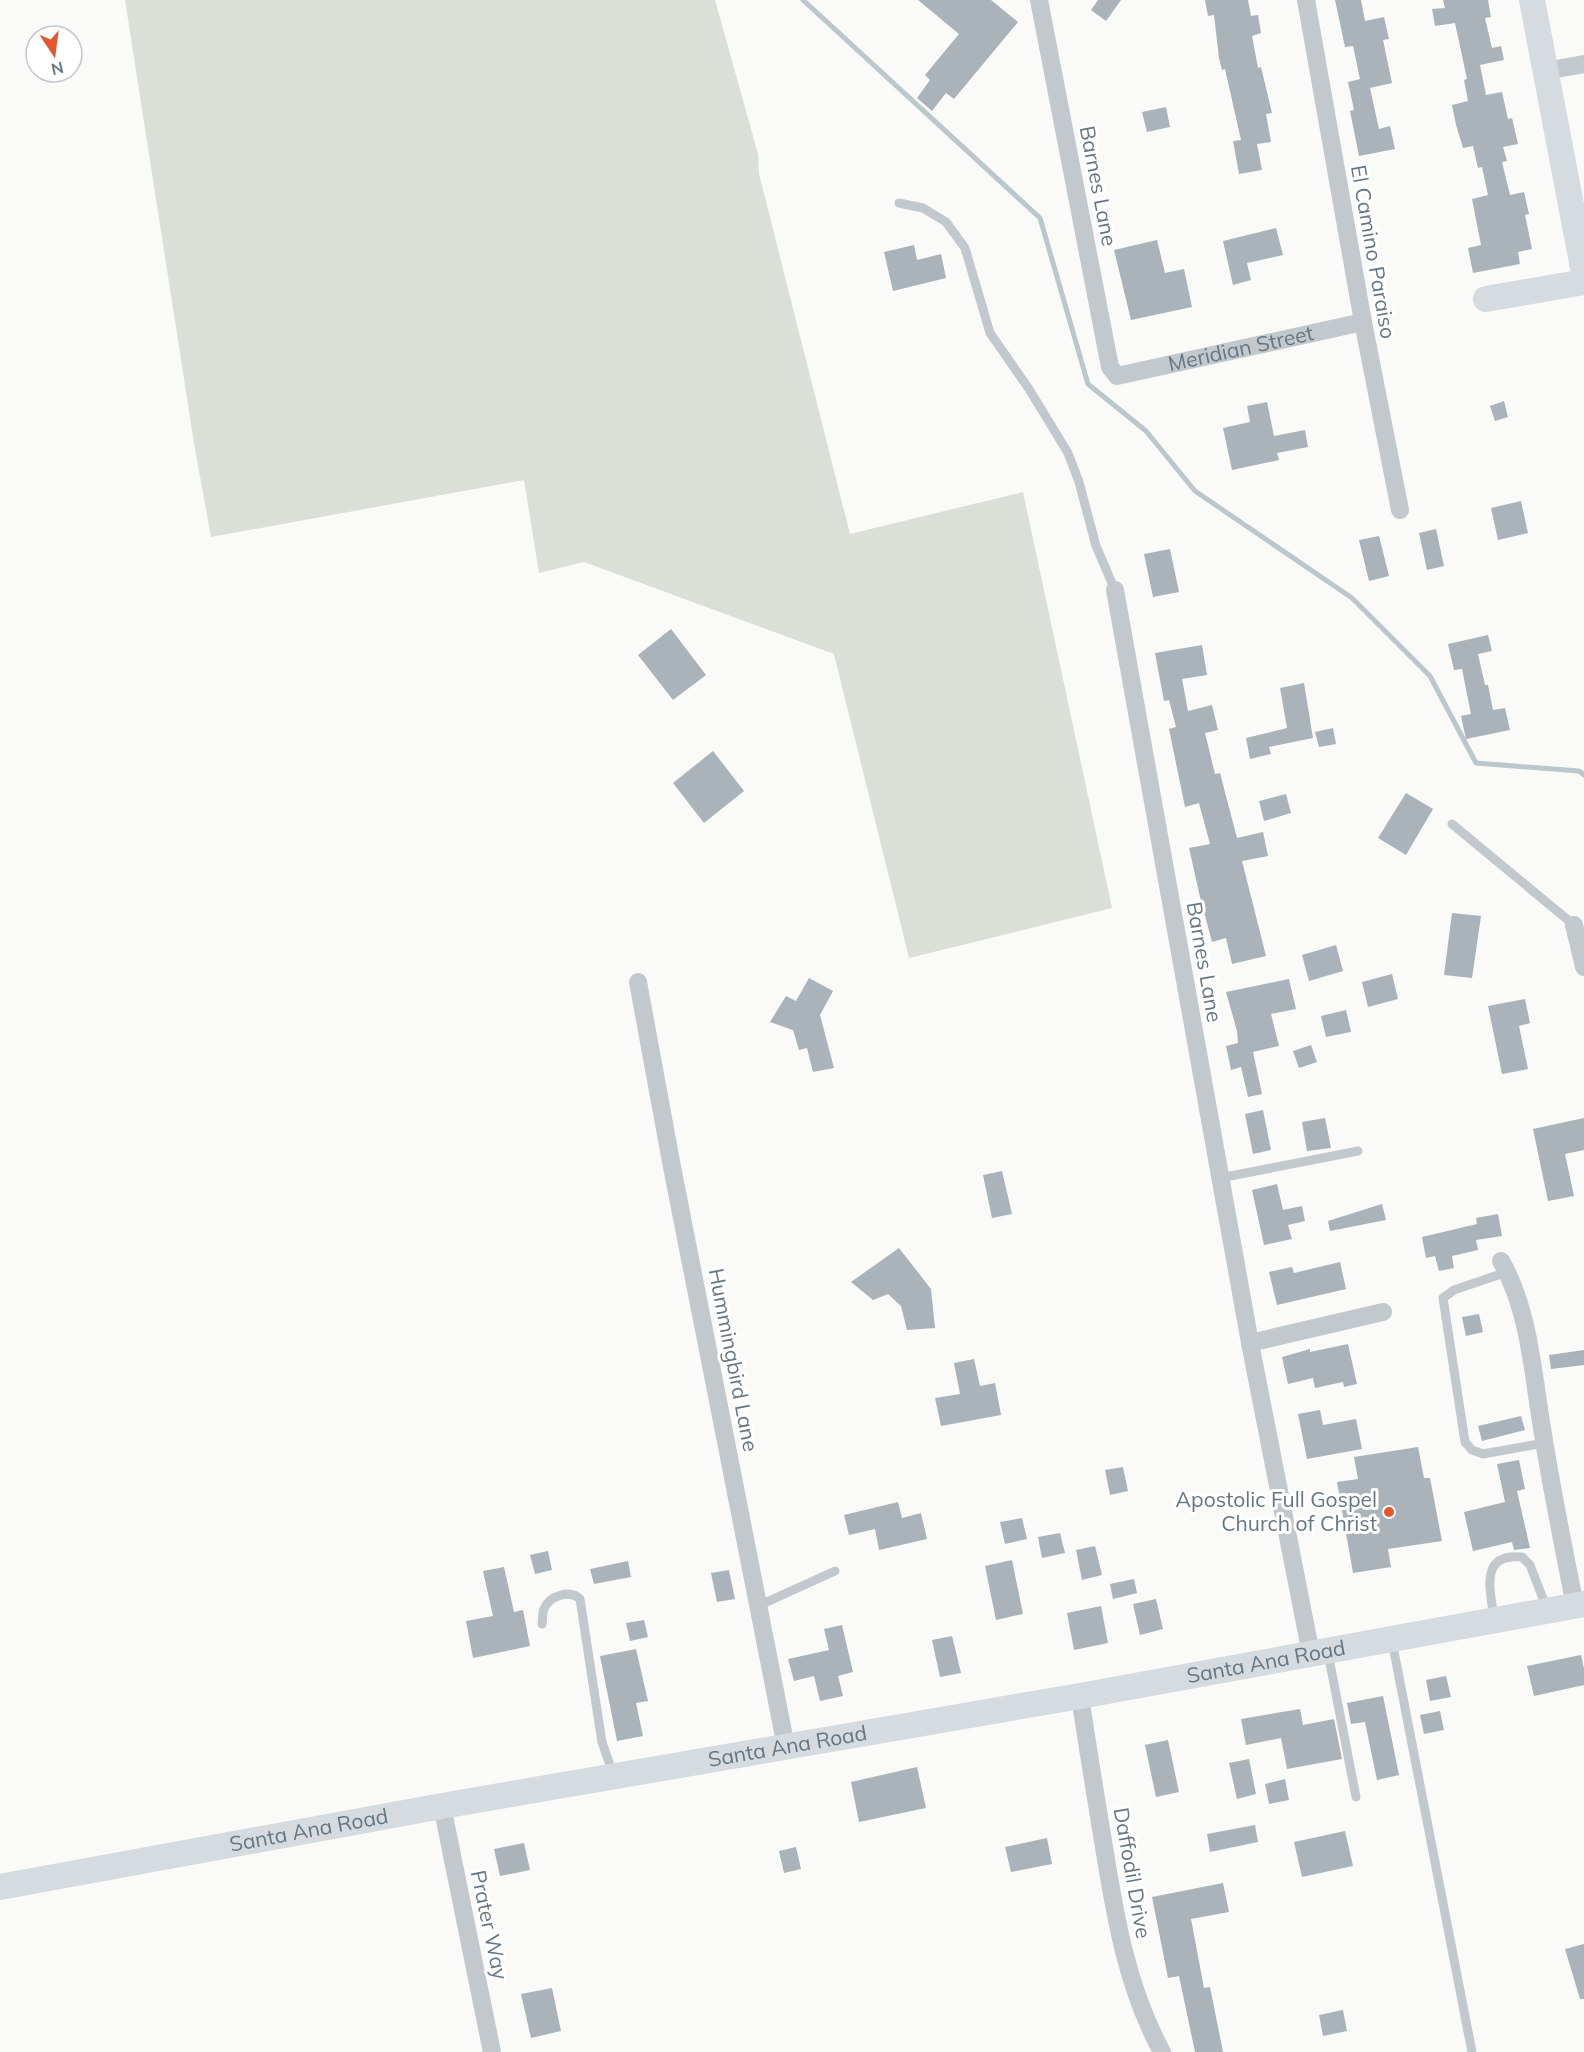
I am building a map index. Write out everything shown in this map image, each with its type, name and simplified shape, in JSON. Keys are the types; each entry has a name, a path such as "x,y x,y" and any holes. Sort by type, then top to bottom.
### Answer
{"street":[{"name":"Barnes Lane","path":"1039,0 1110,367 1117,376 1119,374"},
{"name":"El Camino Paraiso","path":"1306,0 1363,322 1400,510"},
{"path":"1532,0 1584,273"},
{"path":"1545,71 1584,64"},
{"path":"1486,298 1584,282"},
{"name":"Meridian Street","path":"1119,374 1363,322"},
{"name":"Barnes Lane","path":"1115,590 1250,1343 1319,1652"},
{"path":"1574,925 1584,967"},
{"name":"Hummingbird Lane","path":"638,982 786,1747"},
{"name":"Santa Ana Road","path":"0,1887 442,1806 1080,1696 1579,1605 1544,1443 1525,1329 1504,1267"},
{"path":"1250,1343 1383,1312"},
{"name":"Daffodil Drive","path":"1080,1696 1111,1890 1125,1958 1141,2011 1162,2052"},
{"name":"Prater Way","path":"442,1806 492,2052"}],"lane":[{"path":"899,203 922,208 946,222 965,248 990,333 1029,389 1068,453 1079,482 1096,546 1115,590"},
{"path":"1452,824 1574,925"},
{"path":"1220,1178 1358,1151"},
{"path":"1504,1267 1454,1290 1443,1298 1465,1442 1472,1450 1483,1454 1544,1443"},
{"path":"1494,1620 1490,1573 1496,1563 1505,1558 1522,1557 1530,1565 1548,1611"},
{"path":"758,1606 835,1571"},
{"path":"542,1624 543,1610 548,1602 569,1594 578,1596 602,1742 614,1776"},
{"path":"1392,1638 1472,2052"},
{"path":"1319,1652 1356,1797"}],"shaded area":[{"path":"125,0 715,0 758,154 759,174 850,534 1023,492 1112,908 909,958 834,654 584,562 539,573 524,480 211,537 194,443"}],"building":[{"path":"918,0 991,0 1018,22 954,99 946,93 932,111 917,98 930,80 925,75 959,34"},
{"path":"1098,0 1121,0 1106,21 1091,10"},
{"path":"1205,0 1248,0 1251,16 1258,15 1261,33 1252,36 1258,68 1261,67 1272,113 1266,114 1271,142 1257,144 1262,170 1239,174 1233,141 1241,140 1225,69 1222,70 1219,58 1214,15 1208,16"},
{"path":"1335,0 1361,0 1365,21 1384,17 1389,39 1383,40 1392,83 1370,88 1379,129 1390,126 1395,149 1359,156 1350,111 1354,110 1348,82 1360,79 1353,46 1345,47"},
{"path":"1443,0 1488,0 1491,17 1485,18 1492,48 1501,46 1504,60 1480,65 1486,95 1502,92 1508,119 1512,118 1518,144 1503,147 1507,161 1502,162 1510,195 1524,192 1529,214 1525,215 1532,249 1518,252 1520,264 1473,273 1468,248 1481,245 1472,199 1488,195 1482,167 1478,168 1473,146 1463,148 1456,125 1452,105 1468,101 1464,80 1467,79 1455,23 1435,26 1432,9 1445,8"},
{"path":"1166,107 1170,127 1147,132 1142,112"},
{"path":"1276,228 1283,255 1247,263 1251,280 1233,285 1223,241"},
{"path":"1157,240 1165,273 1184,269 1192,307 1131,320 1114,250"},
{"path":"914,245 917,260 941,254 946,278 893,291 884,252"},
{"path":"1504,401 1508,417 1495,421 1490,406"},
{"path":"1267,402 1274,436 1305,430 1308,447 1277,453 1279,460 1232,470 1223,428 1250,422 1247,406"},
{"path":"1521,501 1528,533 1498,540 1491,508"},
{"path":"1436,529 1444,566 1427,570 1419,533"},
{"path":"1379,536 1389,576 1369,581 1359,540"},
{"path":"1170,549 1179,592 1153,597 1144,554"},
{"path":"671,629 706,675 673,700 638,655"},
{"path":"1488,635 1492,651 1478,654 1485,685 1488,685 1493,710 1505,708 1510,730 1466,739 1461,716 1471,714 1462,669 1454,670 1448,644"},
{"path":"1202,645 1207,675 1182,679 1188,711 1212,705 1218,730 1205,733 1215,774 1220,773 1237,838 1263,832 1268,856 1242,861 1266,956 1232,964 1226,938 1212,942 1200,897 1189,848 1210,844 1199,803 1185,807 1169,729 1176,727 1169,700 1164,701 1155,653"},
{"path":"1304,683 1313,738 1269,747 1271,754 1250,759 1246,738 1287,728 1280,688"},
{"path":"1333,728 1336,744 1319,747 1315,732"},
{"path":"713,751 744,791 704,823 673,783"},
{"path":"1406,793 1433,809 1406,855 1378,838"},
{"path":"1286,794 1291,813 1264,821 1259,801"},
{"path":"1452,913 1481,916 1472,978 1444,975"},
{"path":"1336,945 1343,971 1309,981 1302,955"},
{"path":"1392,974 1398,999 1368,1007 1362,982"},
{"path":"809,978 833,991 820,1015 834,1068 813,1072 807,1048 799,1050 793,1030 770,1022 786,996 796,1001"},
{"path":"1289,979 1296,1009 1271,1014 1279,1046 1253,1052 1262,1094 1248,1097 1241,1067 1231,1070 1226,1046 1238,1043 1226,992"},
{"path":"1525,999 1530,1023 1519,1026 1528,1069 1502,1074 1488,1006"},
{"path":"1346,1010 1351,1032 1326,1037 1321,1016"},
{"path":"1311,1045 1317,1062 1299,1068 1293,1051"},
{"path":"1263,1110 1271,1150 1253,1154 1245,1114"},
{"path":"1325,1118 1331,1148 1307,1151 1302,1122"},
{"path":"1584,1118 1584,1150 1565,1154 1574,1196 1548,1201 1533,1129"},
{"path":"1002,1171 1012,1214 992,1218 983,1175"},
{"path":"1277,1184 1283,1210 1302,1206 1305,1221 1288,1225 1292,1239 1264,1245 1252,1190"},
{"path":"1382,1204 1386,1220 1330,1231 1328,1221"},
{"path":"1498,1214 1502,1236 1476,1240 1478,1250 1452,1256 1454,1268 1439,1271 1435,1256 1426,1258 1422,1237 1477,1224 1476,1218"},
{"path":"899,1248 931,1289 935,1328 907,1330 901,1306 888,1294 873,1300 851,1282"},
{"path":"1340,1262 1346,1289 1277,1305 1269,1272 1292,1267 1294,1273"},
{"path":"1479,1314 1483,1332 1466,1336 1462,1317"},
{"path":"1348,1344 1357,1384 1344,1387 1343,1382 1315,1388 1313,1378 1288,1384 1282,1357 1310,1349 1310,1352"},
{"path":"1584,1350 1584,1365 1551,1369 1549,1355"},
{"path":"974,1359 980,1386 995,1383 1001,1415 941,1426 935,1398 960,1394 954,1363"},
{"path":"1320,1410 1323,1425 1356,1419 1362,1449 1307,1459 1298,1414"},
{"path":"1521,1416 1525,1430 1482,1441 1478,1426"},
{"name":"Apostolic Full Gospel Church of Christ","path":"1418,1447 1424,1478 1430,1478 1442,1541 1388,1549 1391,1567 1353,1573 1337,1482 1358,1479 1354,1457"},
{"path":"1519,1460 1525,1489 1517,1491 1530,1548 1514,1550 1512,1542 1473,1551 1464,1512 1505,1502 1497,1464"},
{"path":"1123,1467 1128,1491 1110,1495 1105,1470"},
{"path":"898,1502 902,1518 921,1513 927,1539 879,1550 875,1529 849,1535 844,1515"},
{"path":"1022,1518 1027,1539 1005,1544 1000,1522"},
{"path":"1060,1533 1065,1553 1042,1558 1038,1537"},
{"path":"1095,1546 1102,1575 1082,1580 1076,1550"},
{"path":"548,1551 552,1570 535,1574 530,1555"},
{"path":"1012,1560 1023,1614 996,1620 985,1566"},
{"path":"628,1561 631,1577 594,1584 590,1569"},
{"path":"504,1567 514,1612 523,1610 530,1646 473,1658 466,1621 493,1616 483,1571"},
{"path":"729,1570 735,1599 717,1602 711,1573"},
{"path":"1134,1579 1137,1593 1113,1599 1110,1584"},
{"path":"1156,1599 1163,1629 1140,1635 1133,1604"},
{"path":"1101,1606 1108,1643 1074,1650 1067,1613"},
{"path":"644,1620 648,1637 630,1641 626,1623"},
{"path":"842,1625 853,1672 838,1676 843,1696 820,1701 814,1676 794,1681 788,1659 829,1650 824,1629"},
{"path":"952,1636 961,1673 940,1677 932,1640"},
{"path":"636,1649 648,1701 636,1703 643,1736 617,1741 600,1656"},
{"path":"1581,1655 1584,1685 1534,1696 1527,1666"},
{"path":"1446,1676 1451,1697 1430,1701 1426,1680"},
{"path":"1383,1696 1399,1775 1377,1780 1365,1722 1351,1724 1347,1703"},
{"path":"1300,1709 1303,1725 1334,1719 1342,1759 1287,1769 1281,1738 1246,1745 1241,1719"},
{"path":"1440,1711 1444,1730 1424,1734 1420,1715"},
{"path":"1168,1740 1179,1792 1156,1797 1145,1745"},
{"path":"1249,1759 1256,1794 1237,1799 1229,1763"},
{"path":"917,1767 926,1808 859,1822 851,1782"},
{"path":"1285,1779 1289,1800 1269,1804 1265,1784"},
{"path":"1255,1825 1258,1842 1210,1852 1207,1834"},
{"path":"1345,1831 1353,1866 1302,1877 1294,1842"},
{"path":"1047,1838 1052,1864 1011,1872 1005,1847"},
{"path":"524,1843 530,1870 500,1876 494,1849"},
{"path":"796,1847 801,1869 784,1873 779,1851"},
{"path":"1223,1883 1229,1912 1191,1919 1204,1988 1210,1987 1223,2052 1195,2052 1179,1976 1168,1978 1152,1897"},
{"path":"1584,1944 1584,1999 1580,1999 1565,1949"},
{"path":"552,1988 561,2031 531,2038 521,1994"},
{"path":"1343,2010 1347,2031 1323,2036 1319,2015"}],"waterway":[{"path":"803,0 1040,218 1088,384 1146,431 1195,491 1352,598 1430,676 1476,763 1579,771 1584,775"}],"place":[{"name":"Apostolic Full Gospel Church of Christ","path":"1389,1512"}]}
